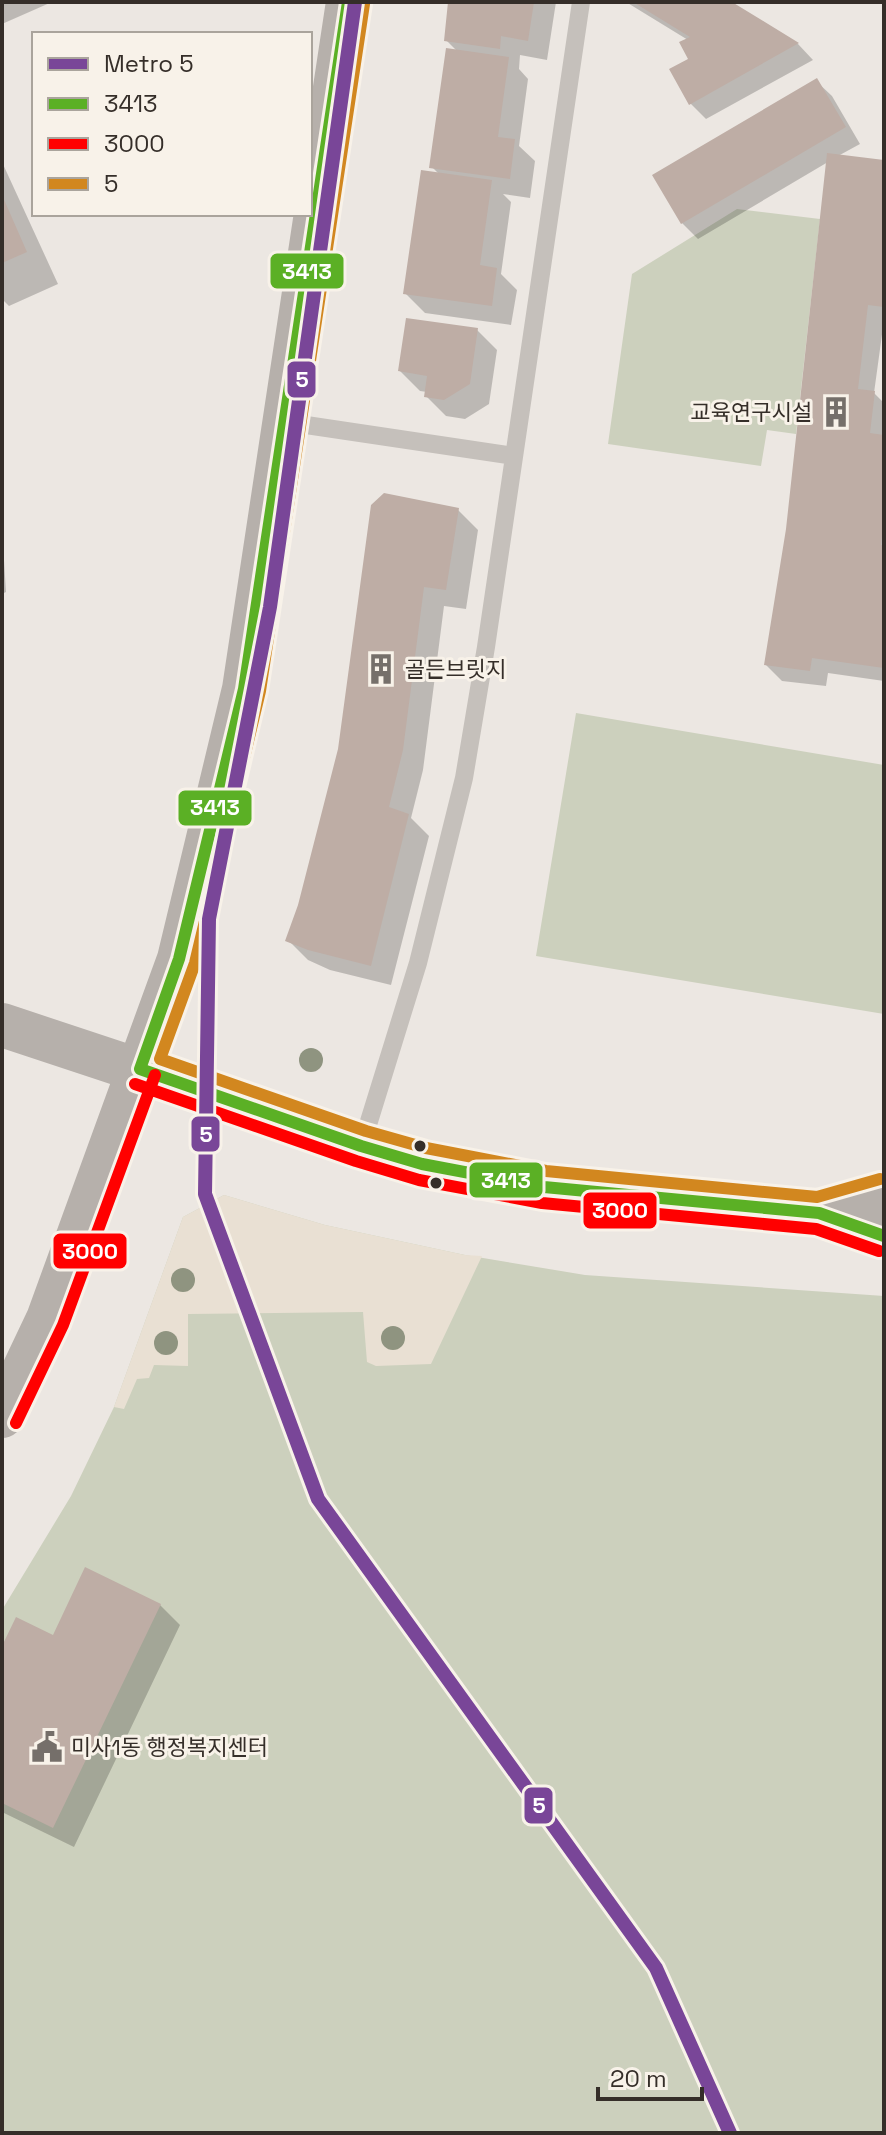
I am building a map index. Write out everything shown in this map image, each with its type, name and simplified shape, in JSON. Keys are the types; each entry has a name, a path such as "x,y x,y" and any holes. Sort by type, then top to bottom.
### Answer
{"main road":[{"path":"2,1416 48,1319 179,959 244,689 348,2"},
{"path":"2,1025 422,1164 544,1187 819,1213 884,1236"},
{"path":"819,1213 884,1194"}],"lane":[{"path":"361,1146 418,963 463,784 581,2"},
{"path":"286,422 514,456"}],"green space":[{"path":"737,209 820,219 796,434 767,430 761,466 608,444 632,274"},
{"path":"576,713 884,765 884,1014 536,956"},
{"path":"224,1195 325,1225 465,1255 585,1275 884,1296 884,2133 2,2133 2,1610 71,1496 114,1407 183,1217"}],"shaded area":[{"path":"224,1195 325,1225 482,1256 431,1364 376,1366 367,1362 363,1312 188,1314 188,1366 154,1365 149,1378 137,1379 124,1409 114,1407 183,1217"}],"building":[{"path":"448,2 534,2 528,41 501,36 500,49 444,41"},
{"path":"633,2 732,2 799,43 689,105 669,69 688,59 679,42 690,37"},
{"path":"446,48 509,57 498,137 515,139 510,179 429,168"},
{"path":"817,78 846,127 681,224 652,175"},
{"name":"교육연구시설","path":"827,153 884,160 884,307 868,305 858,389 875,391 870,433 884,435 881,545 884,545 884,668 812,658 810,671 764,665 786,529"},
{"path":"421,170 492,180 480,265 497,268 492,306 403,294"},
{"path":"2,195 27,252 2,263"},
{"path":"406,318 478,328 470,384 444,400 424,397 427,376 398,371"},
{"name":"골든브릿지","path":"384,493 459,508 446,590 424,587 403,750 389,807 409,814 371,966 285,941 298,905 338,749 371,505"},
{"name":"미사1동 행정복지센터","path":"85,1567 161,1604 53,1828 2,1803 2,1646 16,1617 53,1635"}],"metro line":[{"name":"5","path":"355,2 270,607 209,919 205,1194 318,1499 656,1968 730,2133"}],"transit line":[{"name":"3413","path":"140,1069 179,959 244,689 348,2"},
{"name":"5","path":"364,4 260,691 195,963 160,1059 366,1131 426,1148 546,1171 817,1197 880,1179"},
{"name":"3413","path":"140,1069 361,1146 422,1164 544,1187 819,1213 884,1236"},
{"name":"3000","path":"16,1423 63,1325 155,1075"},
{"name":"3000","path":"135,1084 419,1180 542,1203 816,1229 879,1251"}],"place":[{"name":"교육연구시설","path":"836,412"},
{"name":"골든브릿지","path":"381,669"},
{"name":"미사1동 행정복지센터","path":"47,1747"}]}
